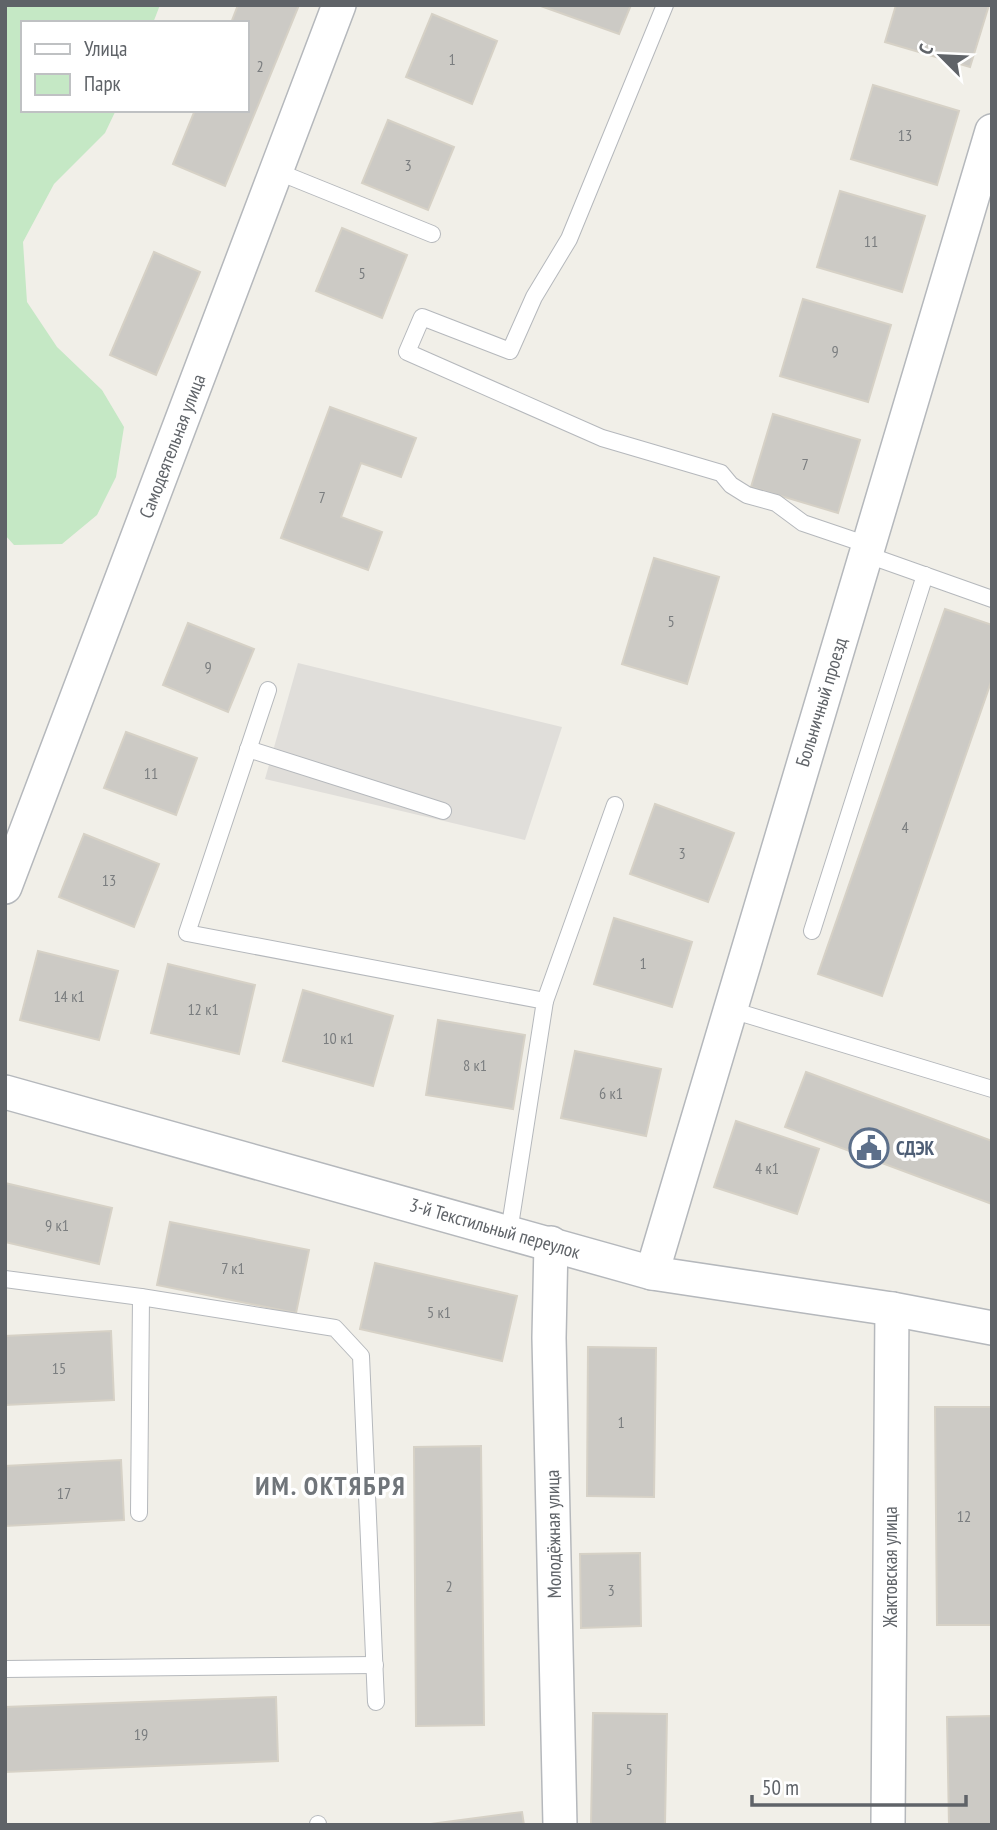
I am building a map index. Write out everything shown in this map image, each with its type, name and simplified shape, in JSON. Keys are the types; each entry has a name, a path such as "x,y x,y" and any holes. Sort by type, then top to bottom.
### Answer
{"street":[{"name":"Самодеятельная улица","path":"5,887 339,5"},
{"name":"Больничный проезд","path":"652,1273 728,1009 992,131"},
{"name":"3-й Текстильный переулок","path":"5,1092 652,1273 892,1309 992,1328"},
{"name":"Молодёжная улица","path":"551,1243 549,1338 560,1825"},
{"name":"Жактовская улица","path":"888,1825 892,1309"}],"lane":[{"path":"665,5 569,239 534,297 510,351 422,317 407,352 602,438 720,473 731,485 747,495 776,503 803,523 925,575 992,599"},
{"path":"276,171 432,234"},
{"path":"812,930 925,575"},
{"path":"268,690 187,933 545,1001"},
{"path":"248,749 443,811"},
{"path":"509,1232 545,1001 615,805"},
{"path":"728,1009 992,1089"},
{"path":"5,1279 141,1297 335,1328 361,1356 376,1702"},
{"path":"139,1513 141,1297"},
{"path":"5,1669 375,1665"}],"shaded area":[{"path":"298,663 562,727 525,840 265,779"}],"green space":[{"path":"5,5 160,5 154,21 21,21 21,112 115,112 105,133 54,184 23,242 27,302 57,347 102,390 124,427 116,477 97,515 62,544 14,545 5,535"}],"building":[{"path":"238,5 299,5 225,186 173,164 194,112 248,112 248,21 232,21"},
{"path":"538,5 631,5 619,34"},
{"path":"896,5 989,5 970,67 885,42"},
{"path":"432,14 497,41 472,104 406,77"},
{"path":"873,85 959,111 937,185 851,159"},
{"path":"388,120 454,147 428,210 362,183"},
{"path":"840,191 925,216 902,292 817,267"},
{"path":"342,228 407,255 382,318 316,291"},
{"path":"154,252 200,272 156,375 110,355"},
{"path":"803,299 891,325 868,402 780,376"},
{"path":"330,407 416,438 401,477 361,463 341,517 382,532 368,570 281,538"},
{"path":"773,414 860,440 838,513 751,487"},
{"path":"654,558 719,577 687,684 622,664"},
{"path":"945,609 992,625 992,679 882,996 818,974"},
{"path":"188,623 254,649 228,712 163,685"},
{"path":"126,732 197,758 176,815 104,788"},
{"path":"655,804 734,833 708,902 630,874"},
{"path":"84,834 159,864 134,927 59,897"},
{"path":"614,918 692,942 672,1007 594,984"},
{"path":"38,951 118,971 99,1040 20,1020"},
{"path":"168,964 255,985 239,1054 151,1033"},
{"path":"303,990 393,1016 373,1086 283,1061"},
{"path":"438,1020 525,1035 513,1109 426,1095"},
{"path":"575,1051 661,1069 646,1136 561,1118"},
{"path":"806,1072 992,1141 992,1204 785,1127"},
{"path":"736,1121 819,1149 797,1214 714,1187"},
{"path":"5,1183 112,1208 99,1264 5,1242"},
{"path":"170,1222 309,1250 296,1313 157,1285"},
{"path":"375,1263 517,1296 502,1361 360,1329"},
{"path":"111,1331 114,1400 5,1405 5,1336"},
{"path":"588,1347 656,1348 654,1497 587,1496"},
{"path":"935,1407 992,1407 992,1625 937,1625"},
{"path":"481,1446 484,1725 416,1726 414,1447"},
{"path":"121,1460 124,1520 5,1526 5,1466"},
{"path":"640,1553 641,1626 581,1628 580,1554"},
{"path":"276,1697 278,1761 5,1772 5,1707"},
{"path":"593,1713 667,1714 665,1825 591,1825"},
{"path":"992,1716 992,1825 949,1825 947,1717"},
{"path":"522,1812 524,1825 423,1825"}],"place":[{"name":"СДЭК","path":"869,1148"}],"district":[{"name":"ИМ. ОКТЯБРЯ","path":"331,1485"}]}
